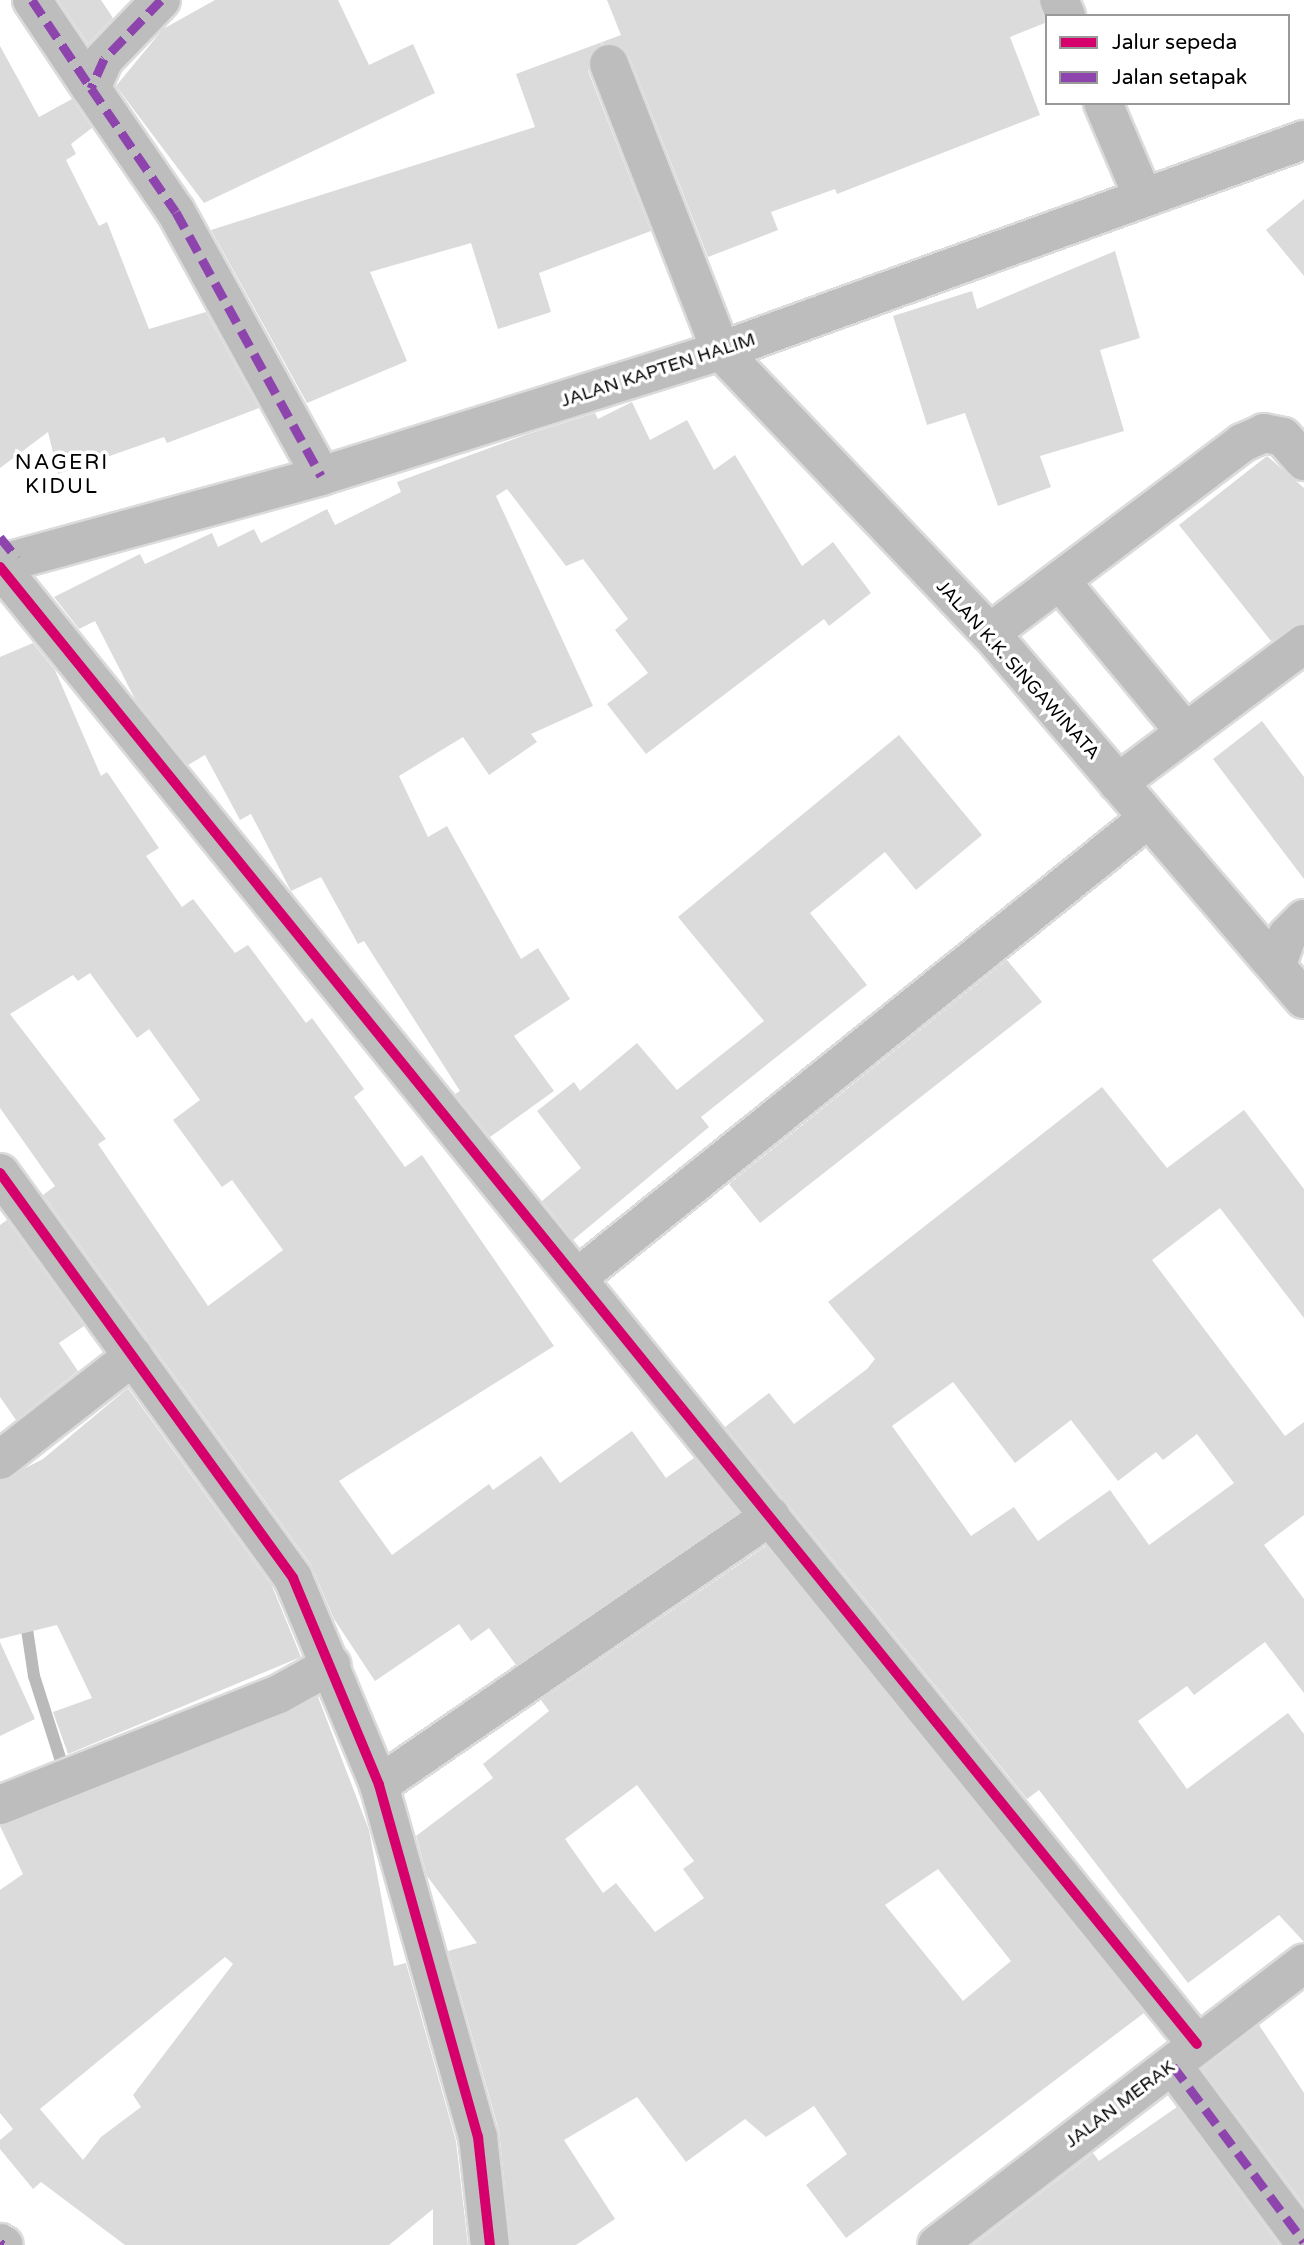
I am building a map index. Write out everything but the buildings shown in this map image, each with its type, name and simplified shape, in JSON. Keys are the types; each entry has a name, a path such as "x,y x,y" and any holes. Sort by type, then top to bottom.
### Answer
{"street":[{"path":"32,0 176,212 321,476"},
{"path":"91,88 104,59 161,0"},
{"path":"609,64 721,351"},
{"path":"1104,105 1143,197"},
{"name":"JALAN KAPTEN HALIM","path":"4,556 321,476 721,351 1304,139"},
{"name":"JALAN K.K. SINGAWINATA","path":"721,351 990,634 1118,783 1146,820 1277,964 1304,999"},
{"path":"990,634 1242,443 1264,433 1283,437 1304,461"},
{"path":"4,556 577,1278 771,1516 1185,2055 1304,2242"},
{"path":"1060,581 1186,733"},
{"path":"1118,783 1304,644"},
{"path":"577,1278 1146,820"},
{"path":"1277,964 1287,936 1304,919"},
{"path":"0,1173 293,1578 379,1785 478,2137 490,2245"},
{"path":"0,1460 133,1356"},
{"path":"379,1785 771,1516"},
{"path":"0,1805 84,1774 279,1694 331,1665"},
{"name":"JALAN MERAK","path":"937,2245 1304,1963"}],"waterway":[{"path":"25,1616 34,1676 65,1774"}],"marked path":[{"path":"32,0 91,88"},
{"path":"161,0 104,59 91,88 176,212 321,476"},
{"path":"0,537 17,558"},
{"path":"1173,2066 1304,2242"},
{"path":"0,2243 4,2245"}],"cycle path":[{"path":"0,567 1197,2044"},
{"path":"0,1173 293,1578 379,1785 478,2137 490,2245"}],"district":[{"name":"NAGERI KIDUL","path":"62,475"}]}
